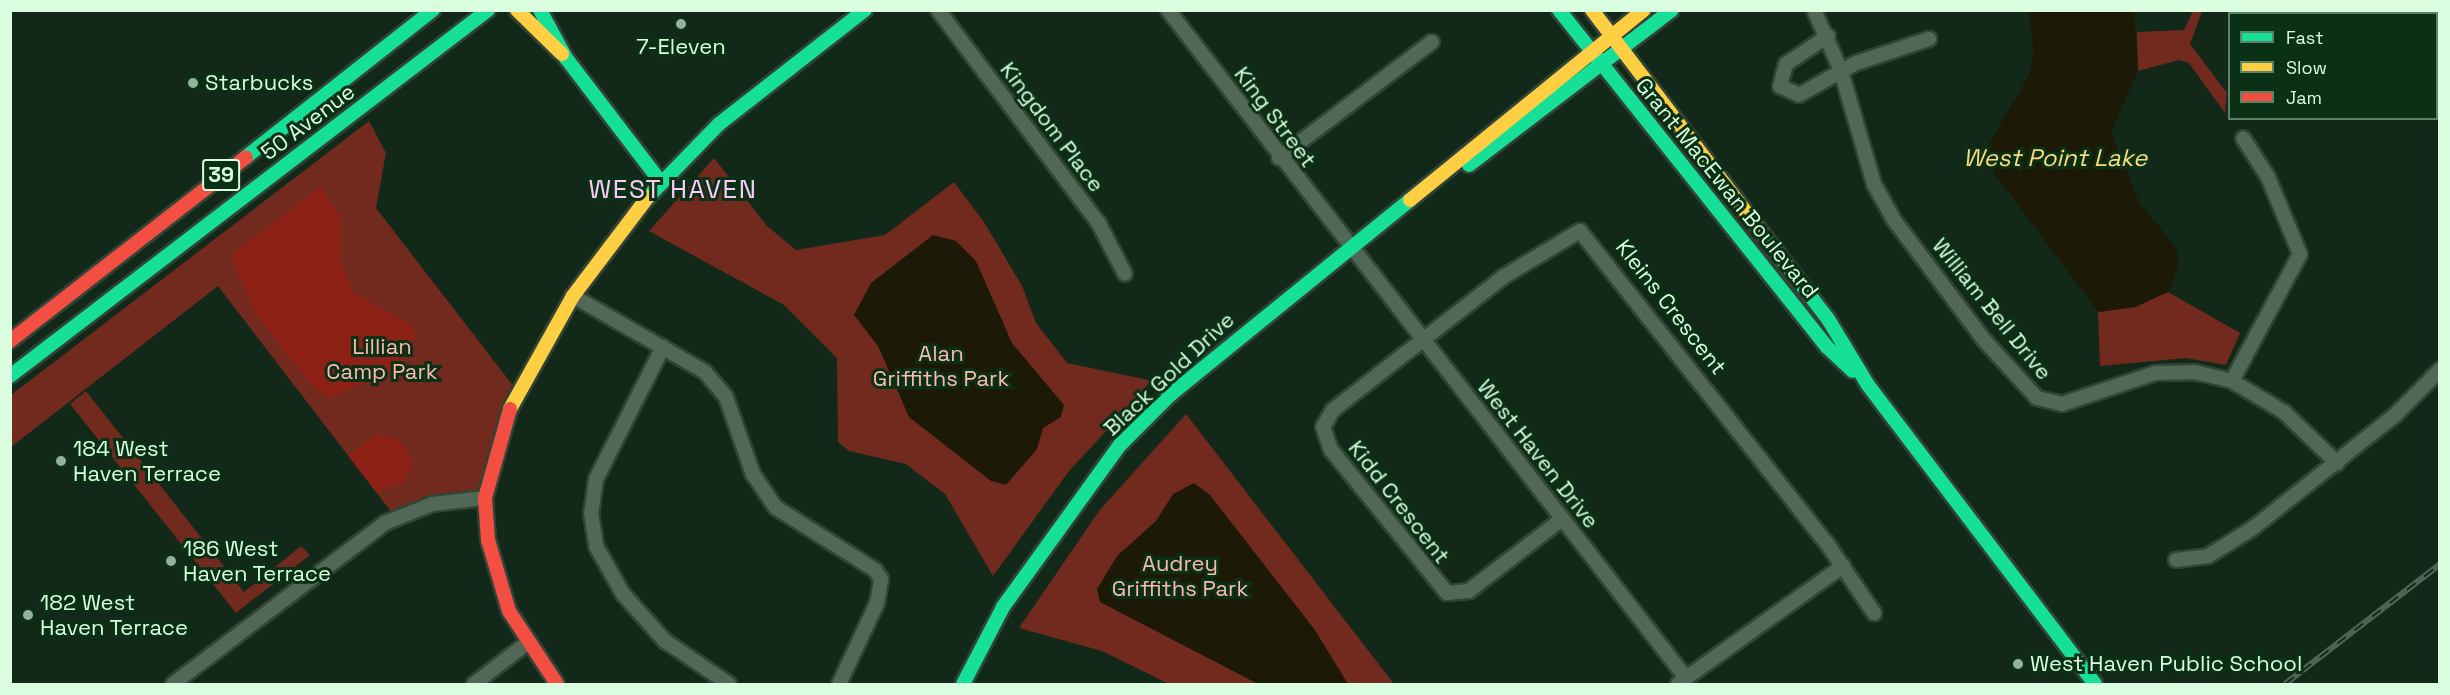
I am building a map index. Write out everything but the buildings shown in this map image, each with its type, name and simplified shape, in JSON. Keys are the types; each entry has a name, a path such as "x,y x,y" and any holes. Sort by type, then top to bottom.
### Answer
{"main road":[{"name":"50 Avenue","path":"10,341 433,10"},
{"name":"50 Avenue","path":"10,376 488,10"},
{"path":"517,10 566,58 660,181"},
{"path":"540,10 566,58"},
{"path":"557,684 527,643 496,576 485,498 504,420 573,296 660,181 719,124 865,10"},
{"name":"Grant MacEwan Boulevard","path":"1559,10 1827,347 1868,385"},
{"name":"Grant MacEwan Boulevard","path":"1592,10 1828,319 1868,385 2095,684"},
{"name":"Black Gold Drive","path":"963,684 1027,570 1120,445 1227,345 1442,176 1590,51 1644,10"},
{"name":"Black Gold Drive","path":"1442,176 1466,167 1672,10"}],"street":[{"name":"Kingdom Place","path":"938,10 1099,224 1125,274"},
{"name":"King Street","path":"1168,10 1349,249"},
{"name":"William Bell Drive","path":"1814,10 1828,36 1841,71 1874,184 1894,220 1985,341 2037,398 2062,404 2085,399 2155,373 2194,372 2232,381 2284,412 2337,462"},
{"path":"1828,36 1786,64 1780,86 1799,95 1841,71 1929,39"},
{"path":"1279,158 1432,42"},
{"path":"2232,381 2300,254 2268,177 2243,138"},
{"name":"Kleins Crescent","path":"1423,340 1562,237 1580,231 1589,235 1843,566 1874,613"},
{"name":"West Haven Drive","path":"1349,249 1562,519 1682,681"},
{"path":"573,296 663,347 718,384 753,474 775,507 875,570 881,579 877,603 839,684"},
{"name":"Kidd Crescent","path":"1423,340 1325,419 1331,450 1447,593 1469,591 1562,519"},
{"path":"663,347 596,479 591,513 596,546 623,594 665,641 729,684"},
{"path":"2176,560 2208,556 2224,548 2337,462 2439,370"},
{"path":"173,684 385,523 432,504 485,498"},
{"path":"1682,681 1843,566"},
{"path":"474,684 527,643"}],"green space":[{"path":"2193,11 2202,11 2190,44 2227,93 2225,113 2189,63 2179,60 2138,71 2137,32 2184,30"},
{"name":"Lillian Camp Park","path":"369,121 386,153 376,208 518,392 485,498 396,518 218,286 11,447 11,395"},
{"name":"Alan Griffiths Park","path":"714,158 767,226 796,250 885,235 954,182 984,222 1022,286 1036,323 1067,363 1153,381 1069,471 993,576 945,494 906,464 849,451 838,442 837,358 784,305 649,231"},
{"path":"320,187 340,216 340,261 354,294 410,324 416,334 402,365 329,398 308,381 255,313 233,262 233,254"},
{"path":"2168,292 2240,333 2226,365 2186,358 2100,366 2098,312 2135,307"},
{"path":"86,391 244,592 301,546 310,555 236,613 70,404"},
{"name":"Audrey Griffiths Park","path":"1186,414 1394,684 1169,684 1102,651 1019,628 1099,511"},
{"path":"376,434 399,439 413,462 404,482 376,492 349,457"}],"water":[{"name":"West Point Lake","path":"2029,11 2134,11 2138,71 2111,132 2139,202 2177,249 2178,268 2168,292 2135,307 2098,312 1989,166 1986,149 2029,75 2034,55"},
{"path":"933,235 956,241 976,261 1012,343 1064,405 1061,417 1043,428 1037,449 1006,485 991,481 909,417 878,346 854,315 871,283"},
{"path":"1194,483 1210,495 1315,630 1348,684 1258,684 1100,602 1097,589 1117,556 1156,521 1173,494"}],"railway":[{"path":"2285,684 2440,564"}],"traffic: fast":[{"path":"246,157 433,10"},
{"path":"10,376 488,10"},
{"path":"540,10 566,58 660,181"},
{"path":"648,197 719,124 865,10"},
{"path":"1559,10 1827,347 1853,371"},
{"path":"1469,165 1672,10"},
{"path":"963,684 1003,607 1120,445 1170,395 1410,200"},
{"path":"1759,229 1828,319 1868,385 2095,684"}],"traffic: slow":[{"path":"517,10 562,54"},
{"path":"1592,10 1759,229"},
{"path":"1410,200 1644,10"},
{"path":"2438,100 2440,105"},
{"path":"510,409 573,296 648,197"}],"traffic: jam":[{"path":"10,341 246,157"},
{"path":"510,409 485,498 488,540 509,611 557,684"}],"place":[{"name":"7-Eleven","path":"681,24"},
{"name":"Starbucks","path":"193,83"},
{"name":"184 West Haven Terrace","path":"61,461"},
{"name":"186 West Haven Terrace","path":"171,561"},
{"name":"182 West Haven Terrace","path":"28,615"},
{"name":"West Haven Public School","path":"2018,664"}],"district":[{"name":"WEST HAVEN","path":"673,190"}]}
